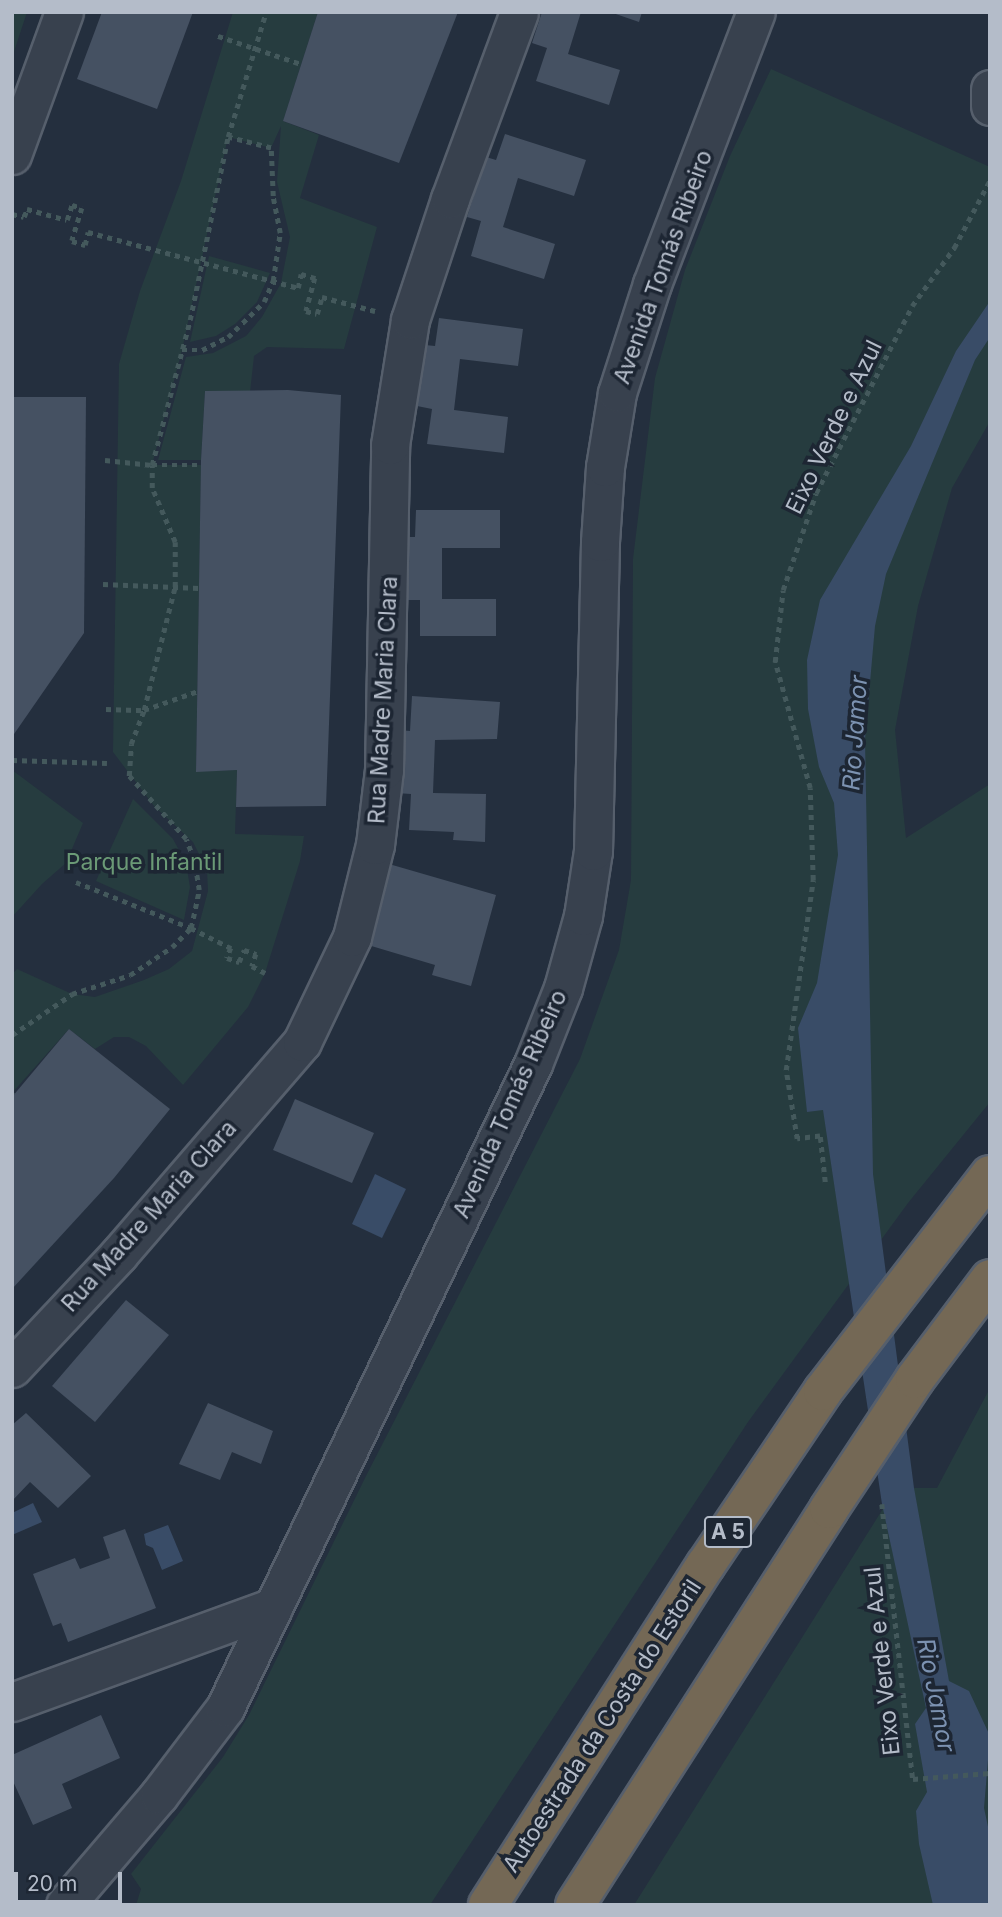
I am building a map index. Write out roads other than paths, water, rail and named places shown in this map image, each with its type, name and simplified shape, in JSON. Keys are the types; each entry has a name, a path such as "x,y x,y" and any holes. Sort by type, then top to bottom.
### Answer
{"highway":[{"name":"Autoestrada da Costa do Estoril","path":"488,1905 705,1566 823,1391 990,1175"},
{"path":"575,1905 879,1433 990,1279"}],"street":[{"path":"12,155 64,12"},
{"name":"Rua Madre Maria Clara","path":"12,1368 119,1254 302,1042 352,937 375,845 384,770 390,445 410,320 450,199 519,12"},
{"name":"Avenida Tomás Ribeiro","path":"65,1905 159,1795 225,1708 533,1064 574,954 593,850 600,542 605,467 617,393 652,284 756,12"},
{"path":"990,89 990,106"},
{"path":"12,1702 273,1607"}],"water":[{"name":"Rio Jamor","path":"990,301 990,337 975,360 886,574 875,626 865,739 873,1174 914,1488 949,1681 969,1691 990,1736 984,1808 990,1836 990,1905 933,1905 919,1844 916,1811 927,1792 915,1724 926,1708 882,1504 823,1110 807,1112 798,1028 817,983 838,855 834,803 819,767 808,709 807,660 820,600 911,446 956,351"},
{"path":"375,1174 406,1189 382,1238 352,1224"},
{"path":"33,1503 42,1522 12,1535 12,1513"},
{"path":"168,1525 183,1561 162,1570 153,1548 146,1545 144,1534"}],"park label":[{"name":"Parque Infantil","path":"144,862"}]}
